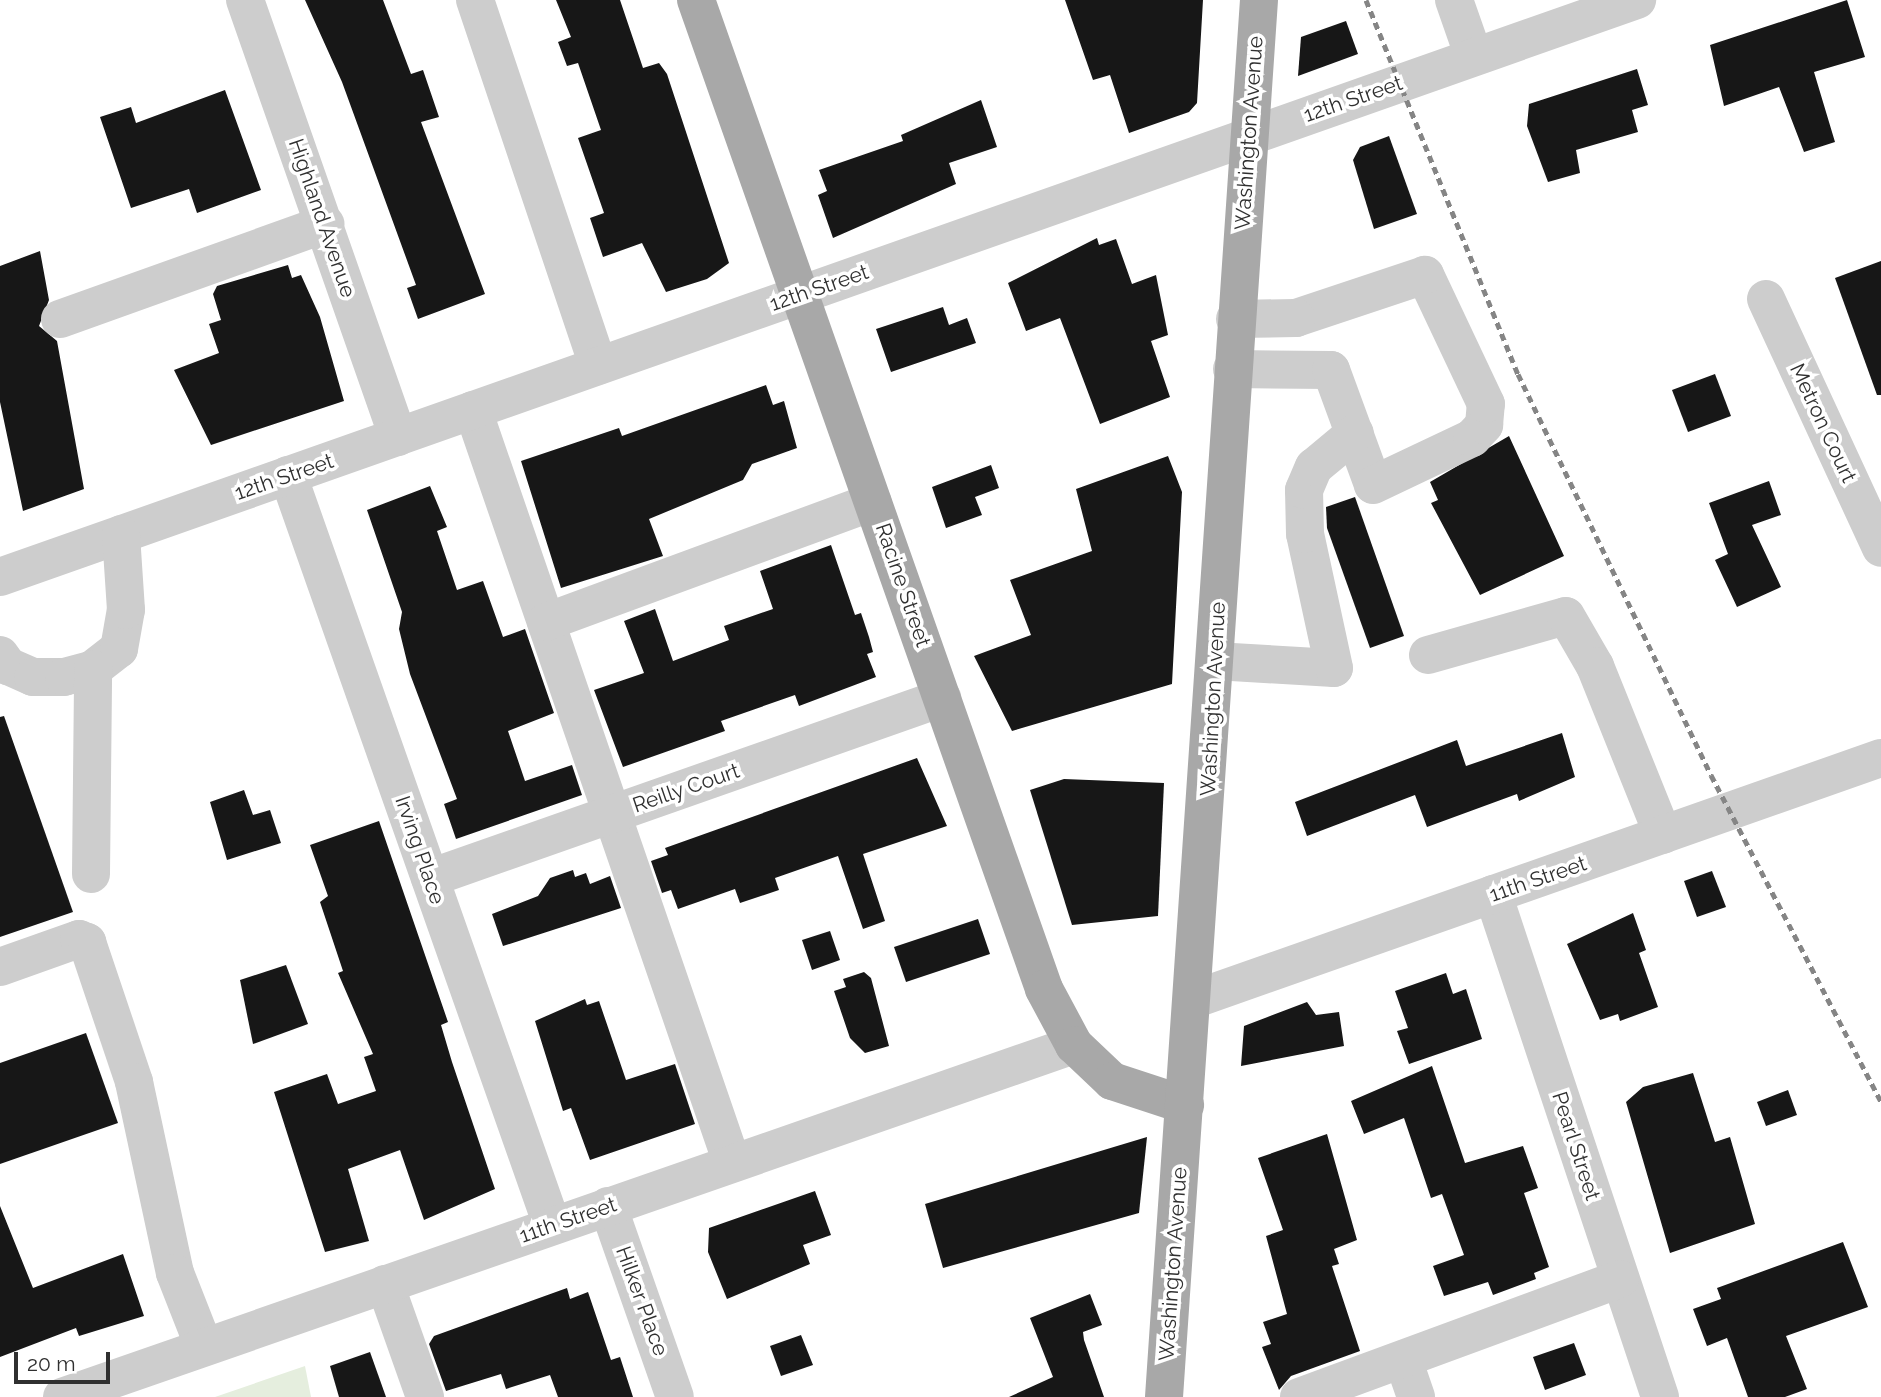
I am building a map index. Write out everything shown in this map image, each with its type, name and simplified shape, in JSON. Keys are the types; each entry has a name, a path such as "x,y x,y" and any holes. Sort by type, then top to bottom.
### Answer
{"main road":[{"name":"Racine Street","path":"696,0 1044,989 1074,1045 1112,1081 1185,1105"},
{"name":"Washington Avenue","path":"1164,1397 1195,999 1235,319 1259,0"}],"street":[{"name":"Highland Avenue","path":"245,0 398,437"},
{"path":"475,0 598,366"},
{"path":"1454,0 1474,57"},
{"name":"12th Street","path":"0,577 1637,0"},
{"path":"60,319 325,224"},
{"path":"1232,369 1331,370 1373,485 1472,438 1484,425 1486,404 1424,275 1296,318 1235,319"},
{"name":"Metron Court","path":"1766,299 1881,548"},
{"path":"473,410 614,813 732,1163"},
{"path":"1215,661 1334,668 1305,534 1304,490 1314,467 1355,433"},
{"name":"Irving Place","path":"288,475 552,1225"},
{"path":"546,622 873,502"},
{"path":"0,655 8,666 33,677 93,668 119,649 126,610 121,534"},
{"path":"1428,655 1566,616 1595,666 1663,835"},
{"path":"91,874 93,668"},
{"name":"Reilly Court","path":"430,878 942,698"},
{"name":"11th Street","path":"1195,999 1881,758"},
{"name":"Pearl Street","path":"1493,894 1660,1397"},
{"path":"0,967 79,939 87,942 127,1058 175,1273 204,1347"},
{"name":"11th Street","path":"62,1397 1074,1045"},
{"name":"Hilker Place","path":"608,1206 676,1397"},
{"path":"1299,1397 1410,1380 1620,1279"},
{"path":"385,1284 425,1397"}],"green space":[{"path":"305,1366 311,1397 215,1397"}],"building":[{"path":"305,0 383,0 411,74 423,70 439,117 421,122 485,294 418,319 407,288 416,285 342,82"},
{"path":"556,0 620,0 643,68 659,63 667,74 729,263 707,279 666,292 642,243 603,257 590,218 604,213 578,138 601,130 578,63 567,66 558,42 571,37"},
{"path":"1065,0 1203,0 1197,103 1189,112 1129,133 1110,75 1093,80"},
{"path":"1847,0 1865,57 1814,72 1835,142 1804,152 1779,87 1724,106 1710,45"},
{"path":"1346,21 1358,54 1298,76 1301,37"},
{"path":"1637,69 1648,105 1632,110 1638,132 1576,150 1580,173 1548,182 1527,126 1529,104"},
{"path":"225,90 261,190 197,213 189,189 131,208 100,117 131,107 136,123"},
{"path":"981,100 997,147 949,163 956,184 833,238 818,195 827,191 819,170 903,141 901,135"},
{"path":"1389,136 1417,214 1374,229 1353,160 1360,147"},
{"path":"1097,238 1099,245 1116,239 1132,284 1156,275 1168,335 1151,341 1170,397 1100,424 1060,318 1026,331 1008,283"},
{"path":"40,251 49,300 39,326 57,341 84,489 23,511 0,402 0,266"},
{"path":"1881,261 1881,395 1877,395 1835,278"},
{"path":"288,265 292,278 301,275 320,317 344,401 211,445 174,370 219,353 209,324 221,320 213,294 217,286"},
{"path":"943,307 949,325 967,318 976,343 891,372 876,329"},
{"path":"1715,374 1731,416 1688,432 1672,390"},
{"path":"766,385 773,405 784,401 797,448 752,464 743,480 649,519 663,556 561,588 521,461 619,428 622,436"},
{"path":"1509,436 1564,556 1480,595 1431,503 1438,500 1430,482"},
{"path":"1168,456 1182,492 1172,684 1012,731 974,656 1031,635 1010,580 1092,551 1076,489"},
{"path":"991,465 999,488 975,497 982,515 946,528 932,487"},
{"path":"1769,481 1781,515 1752,525 1781,587 1737,607 1715,560 1728,554 1709,503"},
{"path":"430,486 447,527 437,531 457,590 483,581 503,637 525,629 554,713 508,731 525,781 572,765 582,795 456,839 444,804 457,799 410,674 399,629 402,612 367,510"},
{"path":"1355,497 1404,636 1370,648 1327,528 1326,507"},
{"path":"831,545 855,615 861,613 873,652 867,654 876,677 799,706 795,695 721,721 725,731 623,767 594,690 644,673 624,621 655,609 673,661 729,640 724,626 773,609 760,571"},
{"path":"4,716 73,912 0,937 0,717"},
{"path":"1562,733 1575,777 1519,801 1517,794 1427,827 1415,795 1307,836 1295,802 1457,740 1466,766"},
{"path":"917,758 947,826 863,854 885,921 863,929 838,856 775,878 779,890 740,903 735,889 678,909 671,890 662,893 651,861 668,855 665,848"},
{"path":"1064,779 1164,783 1158,916 1072,925 1030,790"},
{"path":"244,790 253,815 270,810 281,843 227,860 210,802"},
{"path":"379,821 448,1022 441,1025 495,1189 424,1220 400,1150 348,1169 369,1241 325,1252 274,1092 327,1074 338,1104 376,1091 364,1057 373,1054 338,973 343,971 320,902 328,896 310,845"},
{"path":"573,870 575,877 586,873 590,884 610,876 621,908 503,946 492,914 538,896 550,878"},
{"path":"1712,871 1726,907 1697,917 1684,881"},
{"path":"1633,913 1646,950 1639,953 1658,1007 1620,1021 1618,1014 1600,1020 1567,944"},
{"path":"978,919 990,954 906,982 894,947"},
{"path":"830,931 840,960 812,970 802,940"},
{"path":"286,965 308,1024 253,1044 240,980"},
{"path":"864,972 871,978 889,1046 865,1053 850,1038 834,991 846,987 843,979"},
{"path":"1446,973 1453,994 1466,989 1482,1039 1409,1064 1397,1031 1408,1028 1395,991"},
{"path":"585,999 587,1005 599,1001 626,1080 675,1064 695,1124 590,1160 571,1108 563,1111 535,1021"},
{"path":"1307,1002 1316,1015 1339,1012 1344,1046 1241,1066 1244,1026"},
{"path":"86,1033 118,1123 0,1164 0,1063"},
{"path":"1432,1066 1465,1163 1523,1146 1538,1188 1524,1193 1549,1267 1534,1273 1536,1279 1493,1295 1488,1282 1444,1296 1433,1266 1464,1255 1442,1194 1431,1198 1404,1118 1364,1134 1351,1101"},
{"path":"1693,1073 1715,1142 1730,1137 1755,1224 1670,1253 1626,1102 1643,1087"},
{"path":"1788,1090 1797,1115 1766,1126 1757,1102"},
{"path":"1327,1134 1357,1240 1334,1249 1339,1264 1332,1266 1360,1351 1291,1376 1279,1390 1262,1347 1271,1344 1263,1322 1287,1314 1266,1236 1283,1230 1258,1158"},
{"path":"1147,1137 1139,1213 943,1268 925,1204"},
{"path":"815,1191 831,1235 803,1245 810,1264 727,1299 708,1252 709,1228"},
{"path":"0,1206 33,1288 123,1254 144,1316 79,1336 76,1328 0,1357"},
{"path":"1843,1242 1868,1307 1786,1336 1807,1389 1785,1397 1748,1397 1727,1338 1707,1346 1693,1309 1721,1299 1717,1288"},
{"path":"567,1288 570,1299 588,1292 611,1360 620,1357 633,1397 558,1397 550,1375 506,1389 501,1374 446,1391 429,1344 434,1336"},
{"path":"1090,1294 1102,1325 1083,1332 1084,1340 1104,1397 1009,1397 1053,1377 1030,1318"},
{"path":"801,1335 813,1365 781,1376 770,1346"},
{"path":"1574,1343 1586,1375 1545,1390 1533,1357"},
{"path":"370,1352 386,1397 339,1397 330,1366"}],"railway":[{"path":"1366,0 1518,374 1711,775 1881,1101"}]}
